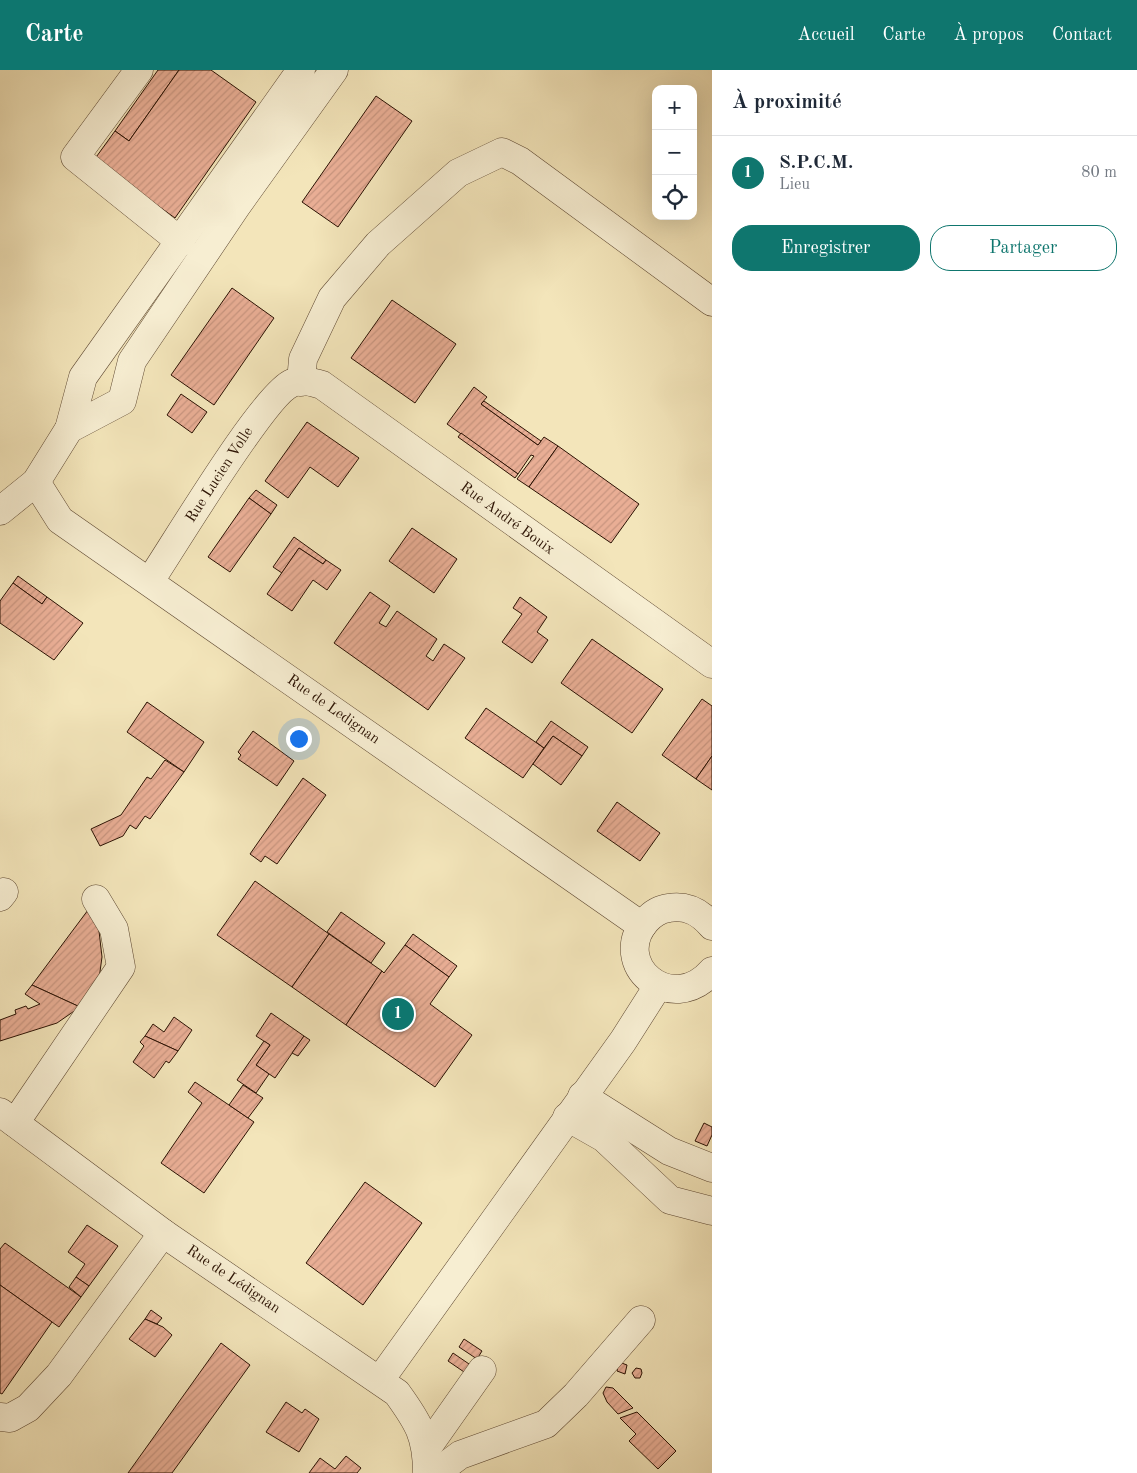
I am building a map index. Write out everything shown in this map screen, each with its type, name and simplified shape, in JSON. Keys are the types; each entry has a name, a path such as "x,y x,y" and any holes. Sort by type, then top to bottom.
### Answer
{"street":[{"path":"139,70 75,157 181,242"},
{"path":"69,429 122,401 132,361 238,204 334,70"},
{"path":"0,511 36,482 69,429 82,377 181,242 292,73"},
{"path":"301,382 303,358 332,298 378,244 458,173 502,152 520,161 712,302"},
{"name":"Rue André Bouix","path":"301,382 309,381 322,385 712,664"},
{"name":"Rue Lucien Volle","path":"150,581 259,415 277,395 292,383 301,382"},
{"name":"Rue de Ledignan","path":"36,482 60,520 642,926"},
{"path":"7,1117 121,967 114,929 96,899"},
{"path":"709,915 678,907 663,909 651,916 642,926 636,939 635,953 639,966 647,978 658,986 670,990 694,987 712,971"},
{"path":"380,1380 623,1041 658,986"},
{"path":"575,1107 669,1151 712,1168"},
{"path":"575,1107 604,1138 670,1200 712,1211"},
{"name":"Rue de Lédignan","path":"7,1117 163,1233 397,1393 412,1413 430,1465"},
{"path":"0,1417 10,1418 28,1408 59,1375 163,1233"},
{"path":"430,1465 546,1424 576,1395 641,1320"},
{"path":"430,1465 482,1370"}],"building":[{"path":"158,70 179,70 129,141 115,131"},
{"path":"179,70 211,70 256,102 175,218 94,160 115,131 129,141"},
{"path":"376,96 412,121 338,227 302,202"},
{"path":"232,288 274,318 214,405 171,375"},
{"path":"392,300 456,344 415,403 351,358"},
{"path":"474,387 487,397 481,404 538,445 544,437 558,446 529,487 517,479 534,456 531,455 518,474 447,424"},
{"path":"181,394 207,412 192,433 167,415"},
{"path":"484,401 541,441 538,445 481,404"},
{"path":"307,422 359,458 338,487 310,467 288,498 265,481"},
{"path":"461,433 518,474 515,478 458,437"},
{"path":"558,446 639,504 611,543 529,487"},
{"path":"256,490 277,505 271,514 249,498"},
{"path":"249,498 271,514 230,572 208,557"},
{"path":"412,528 457,559 434,593 389,561"},
{"path":"294,537 326,560 323,564 299,548 282,573 273,567"},
{"path":"299,548 323,564 326,560 341,570 327,590 313,580 292,611 267,594"},
{"path":"18,576 47,597 42,604 13,583"},
{"path":"13,583 42,604 47,597 83,623 54,660 0,623 0,601"},
{"path":"370,592 390,606 379,623 386,627 397,611 437,639 426,656 433,661 444,644 465,658 428,710 334,643"},
{"path":"520,597 547,617 537,632 548,640 532,663 502,642 522,614 513,608"},
{"path":"592,639 663,689 632,733 561,683"},
{"path":"702,699 712,706 712,756 696,779 662,755"},
{"path":"147,702 204,742 184,772 127,732"},
{"path":"486,708 544,748 523,778 465,738"},
{"path":"551,721 588,747 582,756 553,736 544,748 536,742"},
{"path":"253,731 294,761 277,786 238,759 241,755 238,752"},
{"path":"553,736 582,756 561,785 533,764"},
{"path":"712,756 712,790 696,779"},
{"path":"165,760 184,772 150,819 145,816 136,829 130,825 123,836 100,846 91,829 121,815 147,777 151,779"},
{"path":"303,778 326,795 277,864 265,856 261,862 250,854"},
{"path":"617,802 660,833 640,861 597,831"},
{"path":"255,881 329,934 292,987 217,935"},
{"path":"91,906 99,931 102,957 99,979 80,1007 32,985"},
{"path":"341,912 385,943 371,963 327,932"},
{"path":"329,934 382,971 346,1025 292,987"},
{"path":"413,934 457,966 449,977 405,945"},
{"path":"405,945 449,977 430,1004 472,1035 435,1087 346,1025 382,971 384,973"},
{"path":"32,985 80,1007 57,1023 0,1041 0,1020 16,1014 15,1010 26,1006 28,1009 40,1004 25,994"},
{"path":"271,1013 304,1036 275,1078 256,1065 270,1045 256,1036"},
{"path":"174,1017 192,1030 178,1051 145,1036 153,1024 164,1032"},
{"path":"145,1036 178,1051 169,1063 166,1061 154,1078 133,1062 144,1046 140,1042"},
{"path":"304,1036 310,1040 298,1056 292,1053"},
{"path":"264,1041 270,1045 256,1065 269,1074 256,1093 237,1080"},
{"path":"195,1082 254,1122 204,1193 161,1163 202,1103 188,1092"},
{"path":"243,1085 263,1098 248,1118 229,1105"},
{"path":"704,1123 712,1127 712,1135 707,1146 695,1141"},
{"path":"365,1182 422,1223 363,1305 306,1263"},
{"path":"87,1225 118,1246 89,1286 76,1277 85,1264 68,1252"},
{"path":"5,1243 81,1297 59,1327 0,1285 0,1249"},
{"path":"76,1277 89,1286 81,1297 69,1287"},
{"path":"0,1285 52,1322 2,1394 0,1393"},
{"path":"151,1310 162,1318 157,1324 145,1319"},
{"path":"145,1319 163,1327 172,1335 155,1357 129,1339"},
{"path":"464,1339 482,1351 477,1359 459,1347"},
{"path":"221,1343 250,1365 172,1473 128,1473"},
{"path":"453,1353 472,1366 467,1374 448,1361"},
{"path":"619,1362 627,1365 625,1374 617,1371"},
{"path":"636,1368 641,1369 640,1378 635,1378 632,1373"},
{"path":"606,1387 613,1388 633,1408 618,1414 607,1402 603,1393"},
{"path":"286,1402 302,1413 305,1409 319,1419 299,1452 266,1432"},
{"path":"637,1412 676,1451 658,1469 629,1441 636,1434 620,1418"},
{"path":"346,1456 361,1468 357,1473 309,1473 320,1458 335,1469"}],"place":[{"name":"S.P.C.M.","path":"398,1014"}]}
